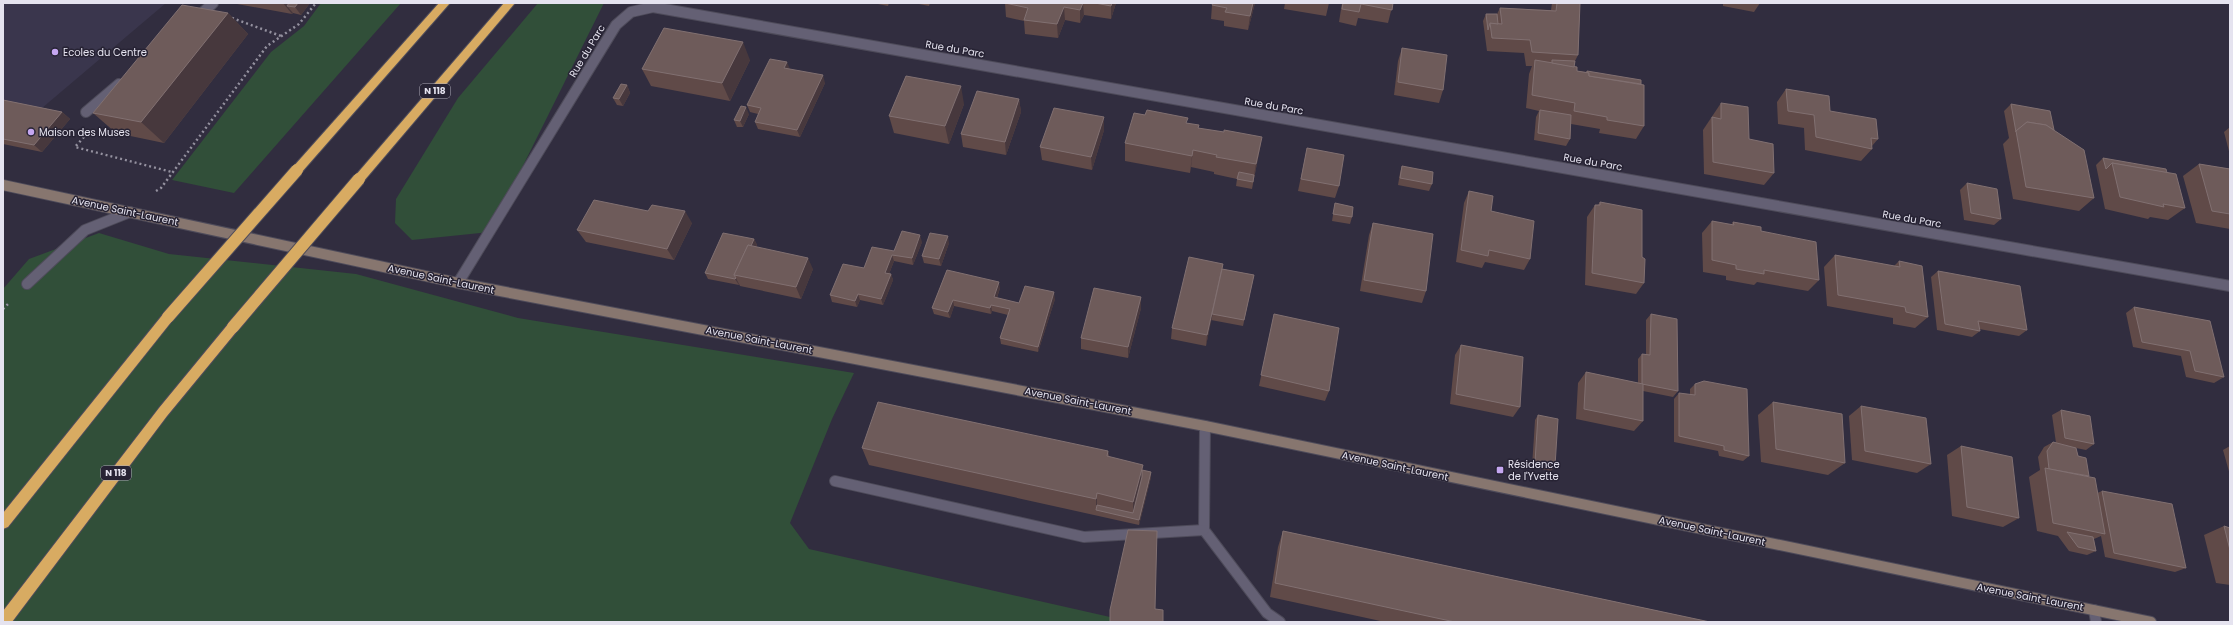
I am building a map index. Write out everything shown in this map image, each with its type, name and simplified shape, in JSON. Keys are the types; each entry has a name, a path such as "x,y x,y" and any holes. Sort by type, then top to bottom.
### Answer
{"highway":[{"path":"3,523 168,317 445,3"},
{"name":"N 118","path":"3,622 158,418 233,327 510,3"}],"main road":[{"name":"Avenue Saint-Laurent","path":"3,185 458,283 1205,426 2151,622"}],"street":[{"path":"191,23 210,6"},
{"name":"Rue du Parc","path":"458,283 616,25 631,12 653,7 2230,286"},
{"path":"86,112 127,77"},
{"path":"27,284 85,230 130,212"},
{"path":"1205,426 1204,530 1267,613 1280,622"},
{"path":"834,481 1084,537 1204,530"},
{"path":"2094,610 2096,622"}],"path":[{"path":"161,188 267,46 299,24 316,3"},
{"path":"210,6 281,36"},
{"path":"75,147 172,172"}],"shaded area":[{"name":"Ecoles du Centre","path":"3,3 166,3 42,108 3,101"}],"green space":[{"path":"321,3 401,3 234,193 172,180 271,52 304,26"},
{"path":"538,3 604,3 490,232 412,240 395,223 396,199 458,98"},
{"path":"99,233 169,254 356,274 518,318 854,373 832,419 790,523 809,549 1110,617 1110,622 3,622 3,289 29,259"}],"building":[{"path":"289,3 298,3 295,7 287,6"},
{"path":"1005,3 1083,3 1080,10 1064,7 1057,24 1024,20 1028,8"},
{"path":"1095,3 1112,3 1111,6"},
{"path":"1213,3 1253,3 1250,16 1225,12 1227,8 1212,5"},
{"path":"1343,3 1393,3 1392,10 1361,4 1359,12 1342,9"},
{"path":"1557,3 1580,3 1578,55 1532,52 1530,40 1492,38 1490,23 1502,24 1500,8 1556,11"},
{"path":"182,5 228,13 141,122 93,113"},
{"path":"1486,14 1497,14 1498,24 1490,23 1488,30"},
{"path":"664,28 743,42 722,83 642,69"},
{"path":"1402,48 1447,55 1443,90 1398,82"},
{"path":"770,59 787,62 784,68 823,75 797,130 755,122 761,108 747,105"},
{"path":"1535,60 1577,67 1577,71 1589,73 1589,76 1644,85 1644,126 1607,120 1607,117 1574,111 1575,103 1532,95"},
{"path":"1552,60 1575,61 1574,67 1552,63"},
{"path":"1587,71 1641,80 1641,84 1589,76"},
{"path":"906,76 961,86 945,126 889,116"},
{"path":"621,84 627,85 619,99 613,98"},
{"path":"1786,89 1829,96 1830,111 1876,119 1878,139 1871,138 1872,149 1816,137 1814,115 1788,111"},
{"path":"977,91 1019,99 1005,142 961,134"},
{"name":"Maison des Muses","path":"3,100 62,112 34,145 3,139"},
{"path":"1721,103 1748,107 1749,139 1773,144 1774,173 1713,162 1712,117 1721,119"},
{"path":"2011,104 2050,111 2054,130 2046,125 2027,122 2016,132"},
{"path":"741,106 746,107 740,121 734,120"},
{"path":"1054,108 1104,117 1091,157 1040,147"},
{"path":"1147,110 1188,118 1186,123 1199,125 1198,128 1224,132 1224,130 1262,137 1256,164 1216,157 1217,155 1193,150 1192,156 1125,143 1134,113 1145,115"},
{"path":"1540,110 1571,115 1570,139 1538,133"},
{"path":"2027,122 2046,125 2084,150 2094,198 2026,187 2016,131"},
{"path":"1307,148 1344,155 1339,186 1301,179"},
{"path":"2103,158 2166,169 2167,173 2112,163 2106,169"},
{"path":"2112,163 2176,174 2185,208 2163,204 2164,207 2120,197"},
{"path":"2199,164 2230,169 2230,214 2212,211"},
{"path":"1402,166 1433,172 1432,184 1400,178"},
{"path":"1239,172 1254,175 1253,182 1237,179"},
{"path":"1967,183 1997,189 2001,219 1971,213"},
{"path":"1469,191 1493,196 1491,211 1534,221 1530,259 1489,250 1488,256 1461,250"},
{"path":"594,200 648,211 652,205 685,211 667,249 577,230"},
{"path":"1600,202 1642,210 1642,257 1645,259 1644,283 1592,273 1595,205 1600,205"},
{"path":"1335,203 1353,207 1352,217 1333,214"},
{"path":"1712,221 1734,225 1733,222 1761,227 1761,231 1816,242 1819,280 1764,270 1764,274 1736,269 1736,265 1712,260"},
{"path":"1373,223 1433,234 1426,291 1364,280"},
{"path":"902,231 920,235 912,258 892,255 885,273 891,274 881,299 858,294 855,301 830,295 843,264 864,268 872,247 894,251"},
{"path":"723,233 754,239 751,246 748,245 734,275 736,278 735,279 705,273"},
{"path":"930,233 948,236 939,259 922,256"},
{"path":"748,245 808,258 796,287 734,275"},
{"path":"1835,255 1900,267 1899,261 1922,266 1928,317 1906,312 1905,307 1838,295"},
{"path":"1189,257 1223,264 1207,335 1172,328"},
{"path":"1222,269 1254,275 1244,320 1212,314"},
{"path":"947,270 999,282 994,297 1019,303 1025,286 1054,292 1038,347 1000,338 1010,309 991,305 990,308 953,300 948,312 932,308"},
{"path":"1938,271 2020,286 2027,330 1978,321 1980,331 1945,324"},
{"path":"1094,288 1141,297 1128,347 1081,338"},
{"path":"2134,307 2210,321 2224,377 2195,371 2190,351 2142,342"},
{"path":"1274,314 1339,328 1329,391 1261,375"},
{"path":"1651,314 1677,319 1678,391 1642,384 1642,354 1650,355"},
{"path":"1461,345 1523,357 1520,407 1456,394"},
{"path":"1586,372 1643,384 1643,421 1584,409"},
{"path":"1704,381 1747,389 1749,456 1724,450 1724,446 1679,436 1679,393 1695,395 1695,384"},
{"path":"878,402 1108,451 1107,456 1143,465 1133,502 1097,493 1096,499 862,448"},
{"path":"1773,402 1842,414 1845,463 1776,449"},
{"path":"1861,406 1926,418 1931,464 1865,451"},
{"path":"2061,410 2090,416 2094,444 2065,438"},
{"path":"1538,415 1558,419 1555,466 1535,462"},
{"path":"2053,442 2076,448 2078,456 2086,458 2089,476 2049,469 2047,451"},
{"path":"1961,446 2012,457 2019,518 1967,507"},
{"path":"2045,468 2095,478 2105,534 2053,523"},
{"path":"1142,470 1151,472 1139,520 1096,510 1097,505 1133,513 1142,477"},
{"path":"2102,491 2172,504 2186,568 2114,553"},
{"path":"2224,526 2230,528 2230,550"},
{"path":"1128,530 1157,531 1155,609 1163,610 1163,622 1110,622 1110,610"},
{"path":"1283,531 1710,622 1455,622 1275,583"},
{"path":"2067,532 2093,537 2096,551 2078,547"}],"place":[{"name":"Ecoles du Centre","path":"55,52"},
{"name":"Maison des Muses","path":"31,132"},
{"name":"Résidence de l'Yvette","path":"1500,470"}]}
